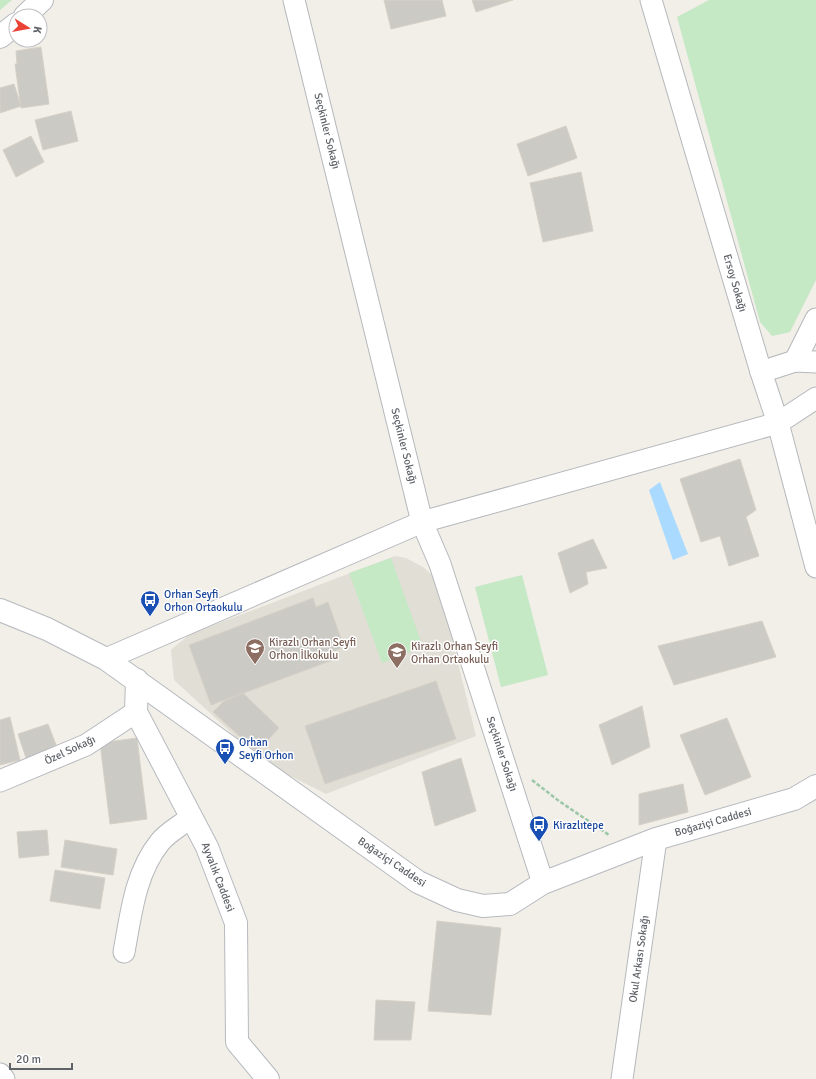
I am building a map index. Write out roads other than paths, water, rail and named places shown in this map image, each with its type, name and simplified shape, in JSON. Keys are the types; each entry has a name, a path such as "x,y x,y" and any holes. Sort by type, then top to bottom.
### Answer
{"street":[{"path":"33,8 42,0"},
{"name":"Seçkinler Sokağı","path":"294,0 422,522 440,564 543,883"},
{"name":"Ersoy Sokağı","path":"651,0 761,372 778,423 816,567"},
{"path":"0,37 8,30"},
{"path":"795,361 816,319"},
{"path":"761,372 795,361 816,362"},
{"path":"106,659 422,522 778,423 816,398"},
{"name":"Boğaziçi Caddesi","path":"0,610 47,629 106,659 418,882 457,900 483,906 510,904 543,883 629,849 656,839 794,799 816,786"},
{"name":"Ayvalık Caddesi","path":"137,680 136,712 207,847 236,923 237,1042 268,1079"},
{"name":"Özel Sokağı","path":"0,781 86,745 136,712"},
{"path":"124,952 132,908 142,869 161,841 192,817"},
{"name":"Okul Arkası Sokağı","path":"622,1079 656,839"},
{"path":"0,1074 4,1079"}],"water":[{"path":"660,482 688,554 673,560 649,490"}],"place":[{"name":"Orhan Seyfi Orhon Ortaokulu","path":"150,617"},
{"name":"Kirazlı Orhan Seyfi Orhon İlkokulu","path":"255,665"},
{"name":"Kirazlı Orhan Seyfi Orhan Ortaokulu","path":"397,669"},
{"name":"Orhan Seyfi Orhon","path":"225,765"},
{"name":"Kirazlıtepe","path":"539,842"}]}
